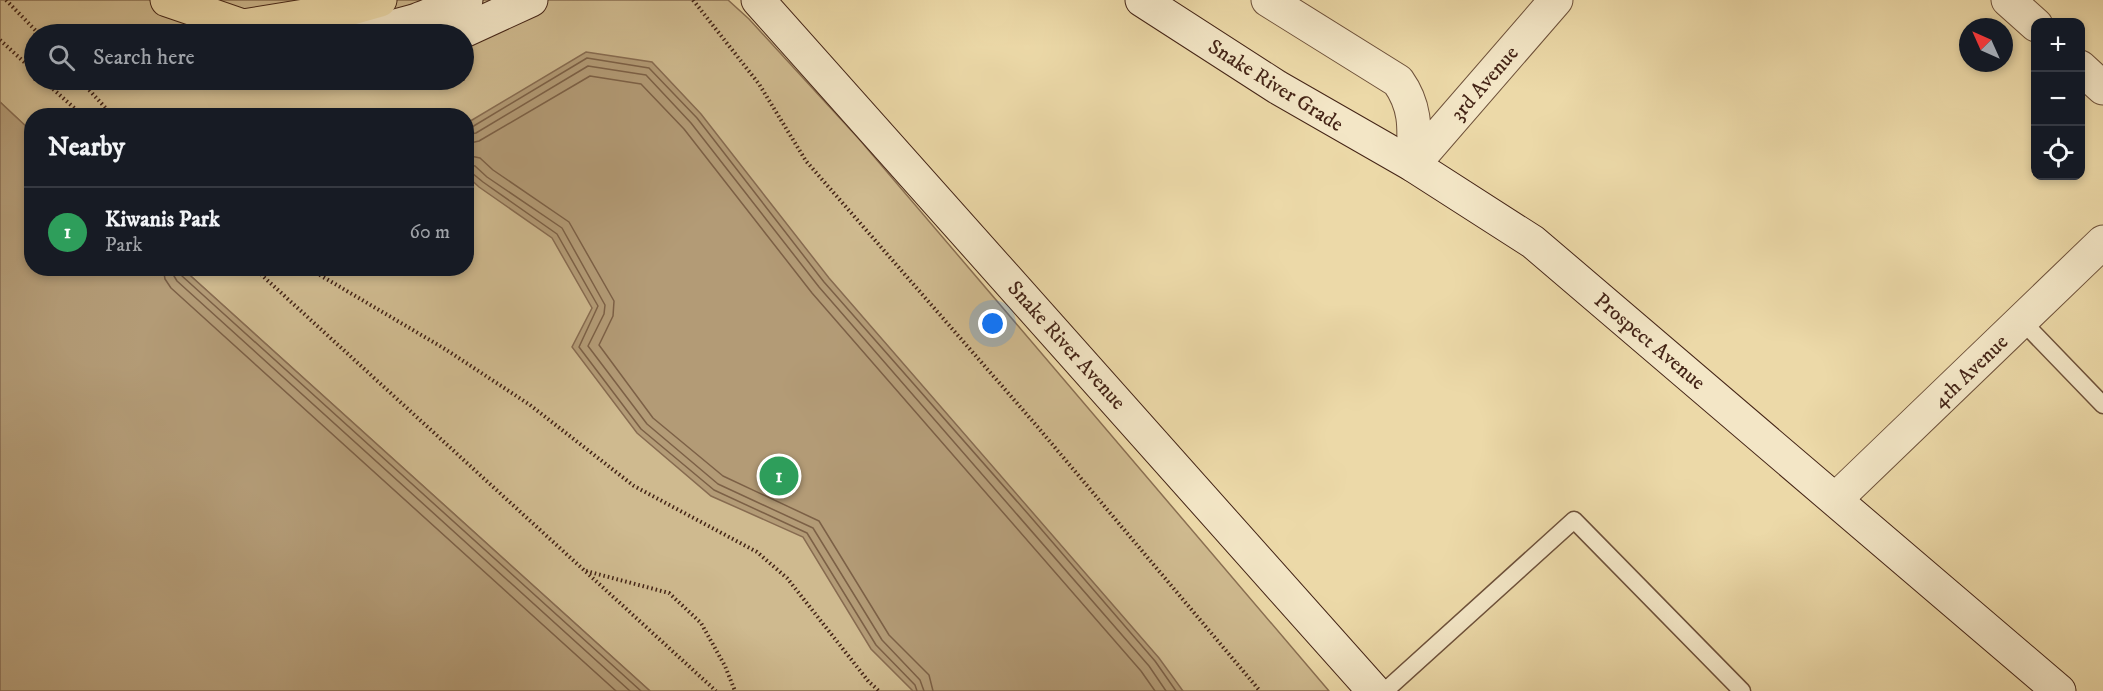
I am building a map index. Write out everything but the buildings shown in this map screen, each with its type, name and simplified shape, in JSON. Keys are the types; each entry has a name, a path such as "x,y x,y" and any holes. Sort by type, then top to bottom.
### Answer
{"highway":[{"path":"167,0 233,24"},
{"path":"278,24 380,0"}],"street":[{"path":"400,24 466,0"},
{"path":"474,26 531,0"},
{"name":"Snake River Avenue","path":"752,0 767,11 1374,691"},
{"name":"Snake River Grade","path":"1142,0 1277,87 1413,165"},
{"path":"1268,0 1398,81 1408,94 1414,117 1413,165"},
{"name":"3rd Avenue","path":"1413,165 1556,0"},
{"path":"2008,0 2031,21"},
{"path":"2085,72 2103,88"},
{"name":"Prospect Avenue","path":"1413,165 1533,242 2059,691"},
{"name":"4th Avenue","path":"1836,500 2103,242"}],"lane":[{"path":"2022,321 2103,405"},
{"path":"1385,691 1574,520 1742,691"}],"path":[{"path":"6,0 29,24"},
{"path":"693,0 759,84 806,161 1036,425 1260,691"},
{"path":"0,40 24,62"},
{"path":"54,90 74,108"},
{"path":"89,90 106,108"},
{"path":"263,276 716,691"},
{"path":"322,276 445,349 530,405 634,486 757,552 787,578 879,691"},
{"path":"585,570 669,593 701,623 725,666 735,691"}],"shaded area":[{"path":"0,0 728,0 749,19 859,139 1329,691 650,691 191,276 474,276 474,108 24,108 24,124 0,102"}],"water":[{"path":"586,52 652,62 701,114 829,278 1159,658 1183,691 913,691 871,649 803,537 711,496 637,433 572,347 592,308 552,238 474,182 474,119"},
{"path":"0,102 24,124 24,276 191,276 650,691 0,691"}],"place":[{"name":"Kiwanis Park","path":"779,476"}]}
